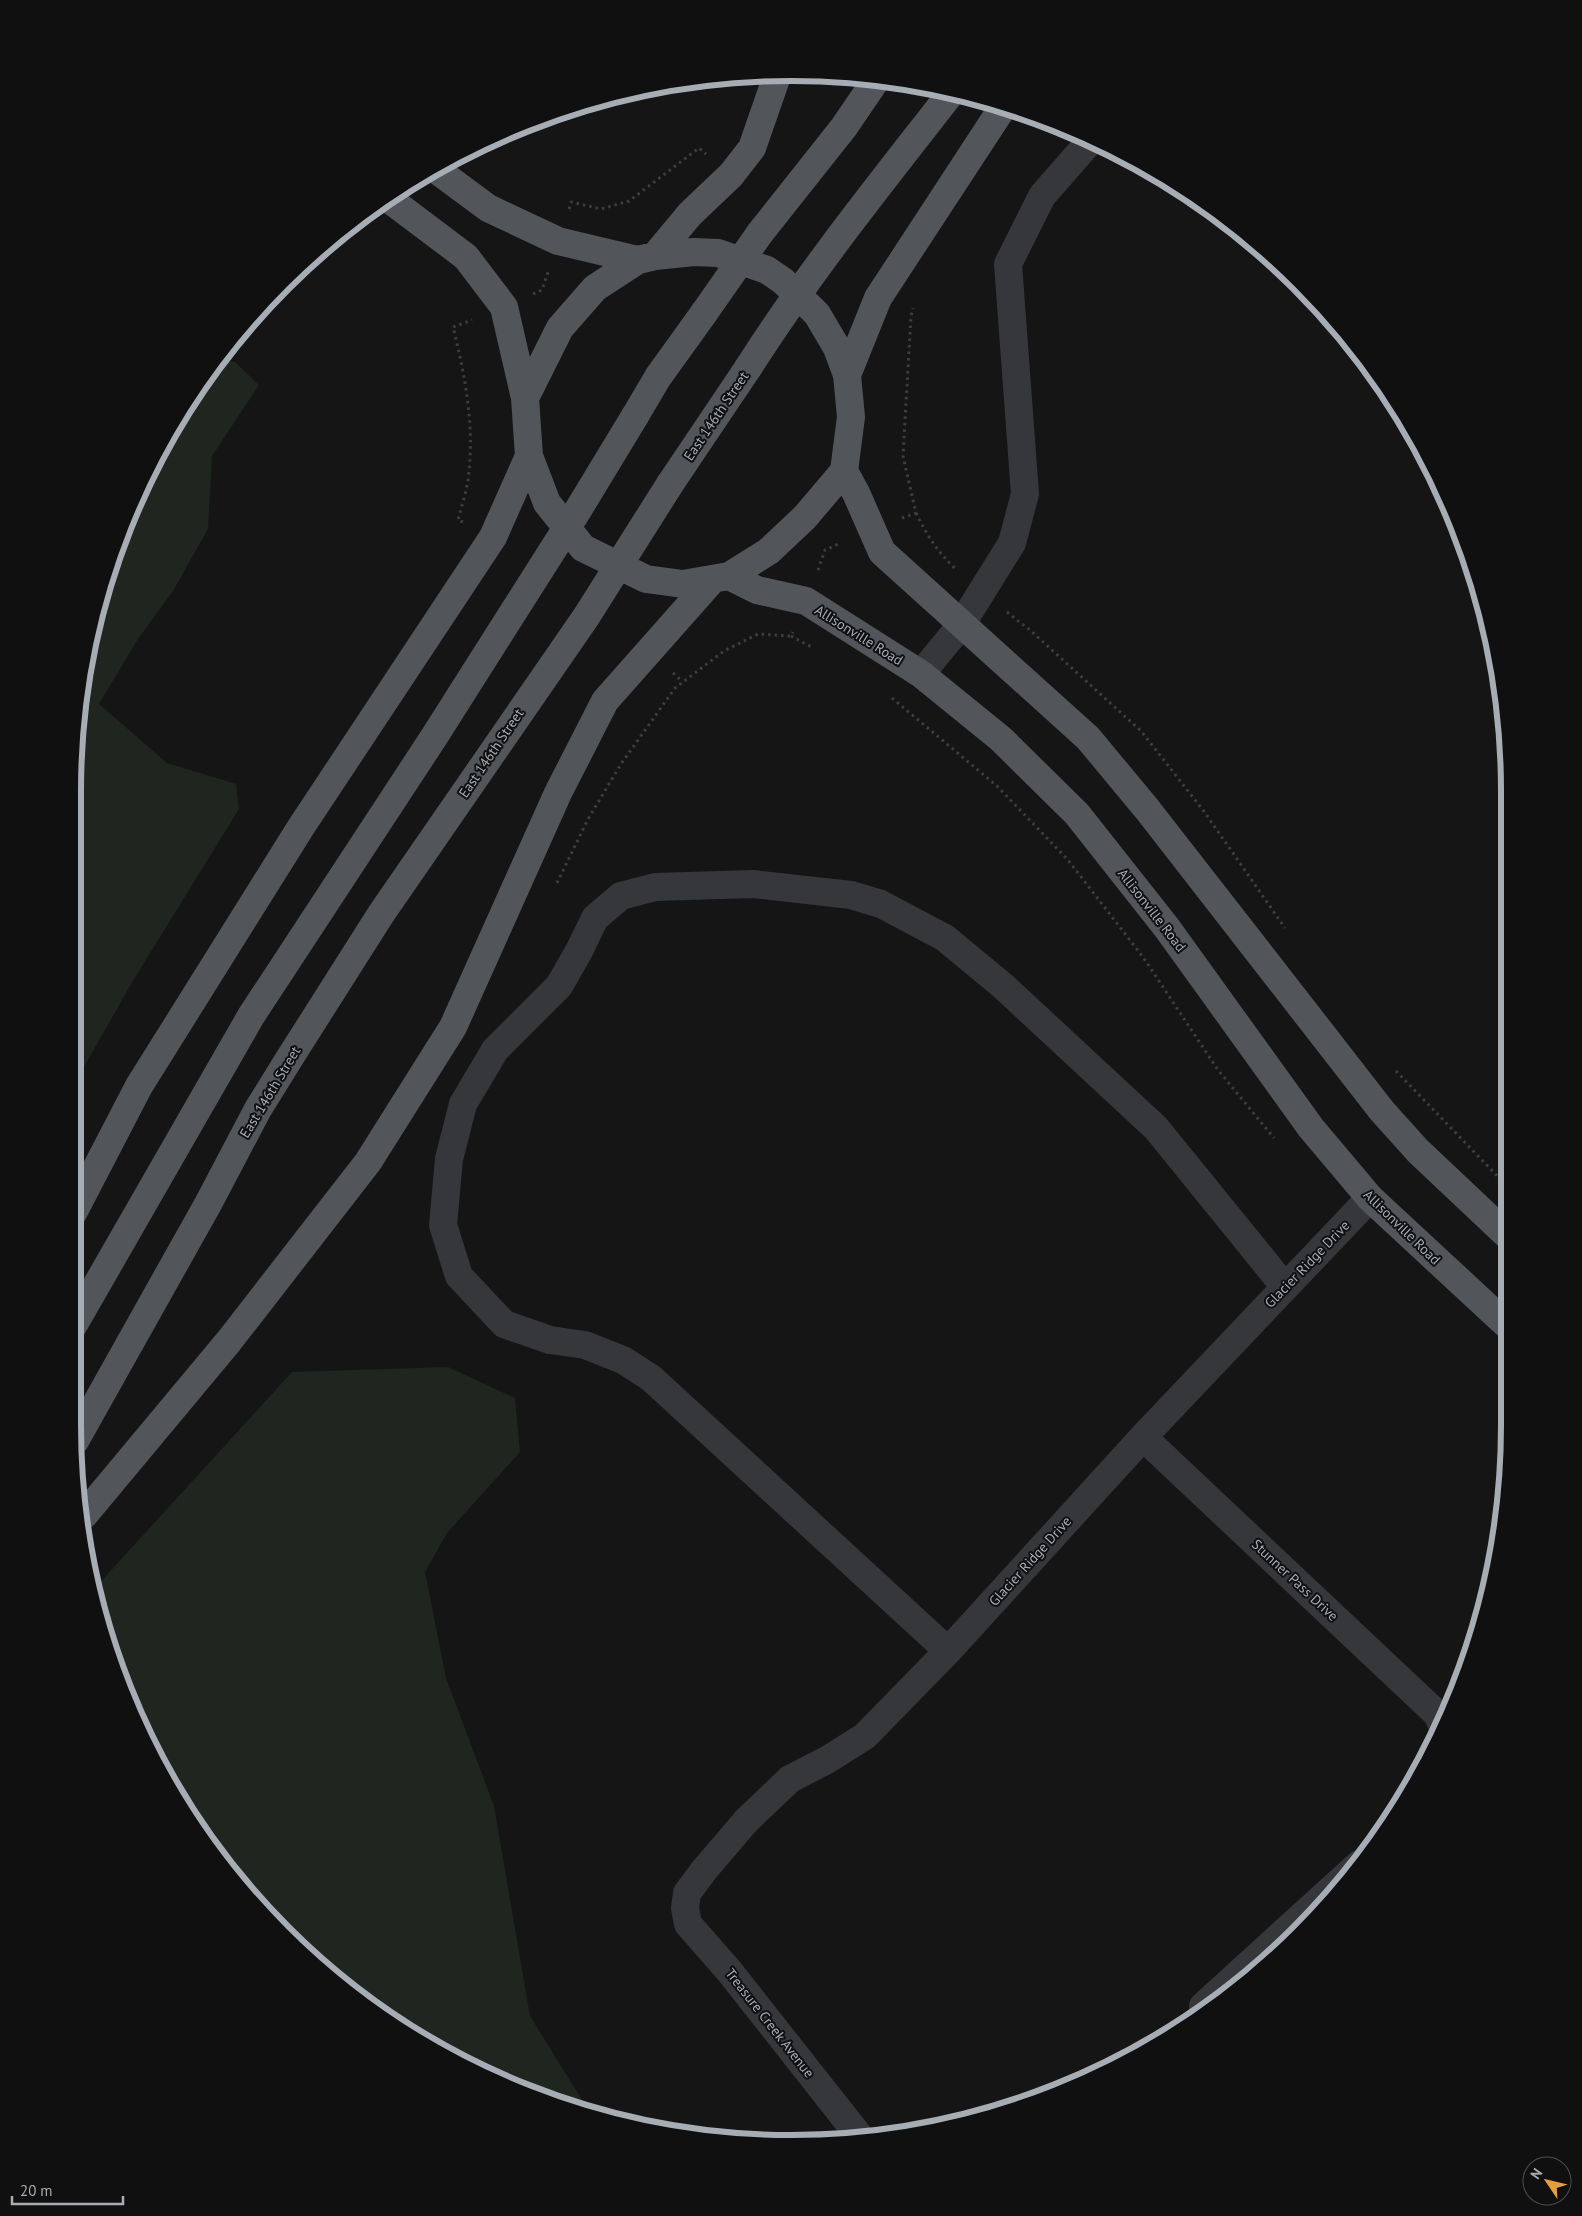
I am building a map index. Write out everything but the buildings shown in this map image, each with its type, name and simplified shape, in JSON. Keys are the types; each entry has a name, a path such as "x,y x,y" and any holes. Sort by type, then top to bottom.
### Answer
{"main road":[{"path":"525,398 560,328 594,288 647,258 731,175 752,148 775,82"},
{"path":"81,1310 251,1016 439,728 578,510 658,377 760,233 844,127 872,86"},
{"name":"East 146th Street","path":"81,1430 208,1204 258,1109 381,914 586,617 670,484 702,440 768,337 837,241 947,99"},
{"path":"847,375 878,298 999,113"},
{"path":"86,1512 229,1341 368,1162 453,1027 558,793 605,700 721,578 770,551 805,517 844,471 851,417 847,375 837,348 818,314 783,281 767,270 718,253 694,252 647,258 558,242 488,208 441,173"},
{"path":"394,203 466,257 504,307 525,398 529,456 547,502 583,548 646,579 683,584 721,578"},
{"path":"81,1196 138,1086 301,827 493,536 529,456"},
{"path":"844,471 856,493 882,552 960,625 1088,738 1147,809 1382,1111 1418,1151 1501,1230"},
{"name":"Allisonville Road","path":"721,578 757,590 806,601 921,674 1001,738 1077,814 1168,928 1311,1128 1370,1198 1501,1319"}],"street":[{"path":"921,674 960,625 1012,543 1025,494 1008,264 1042,196 1086,145"},
{"path":"948,1651 651,1378 623,1360 585,1345 550,1340 504,1324 459,1276 443,1225 449,1159 463,1104 495,1050 559,986 595,918 622,896 655,887 753,884 851,895 881,904 945,938 1004,986 1156,1128 1285,1287"},
{"name":"Glacier Ridge Drive","path":"685,1908 687,1894 705,1869 746,1821 790,1779 827,1760 865,1736 948,1651 1144,1437 1370,1198"},
{"name":"Stunner Pass Drive","path":"1144,1437 1438,1717"},
{"path":"1222,1989 1312,1907"},
{"name":"Treasure Creek Avenue","path":"685,1908 688,1924 730,1972 856,2131"}],"path":[{"path":"791,636 825,550 871,529 916,514 903,456 911,316 917,299"},
{"path":"682,680 724,651 758,634 791,636 820,651"},
{"path":"892,698 997,786 1068,860 1143,957 1218,1070 1277,1141"},
{"path":"1390,1064 1501,1180"}],"shaded area":[{"path":"226,362 235,362 259,385 212,456 208,529 173,591 138,639 99,704 167,763 236,784 239,809 134,979 81,1072 81,791 87,698 95,653 105,607 119,563 135,519 154,477 176,436 201,397"},
{"path":"448,1367 515,1398 520,1452 447,1533 425,1572 446,1678 494,1806 530,2016 584,2104 519,2081 477,2062 436,2040 359,1988 323,1959 257,1893 228,1857 176,1780 154,1739 135,1697 105,1609 99,1583 292,1372"}]}
